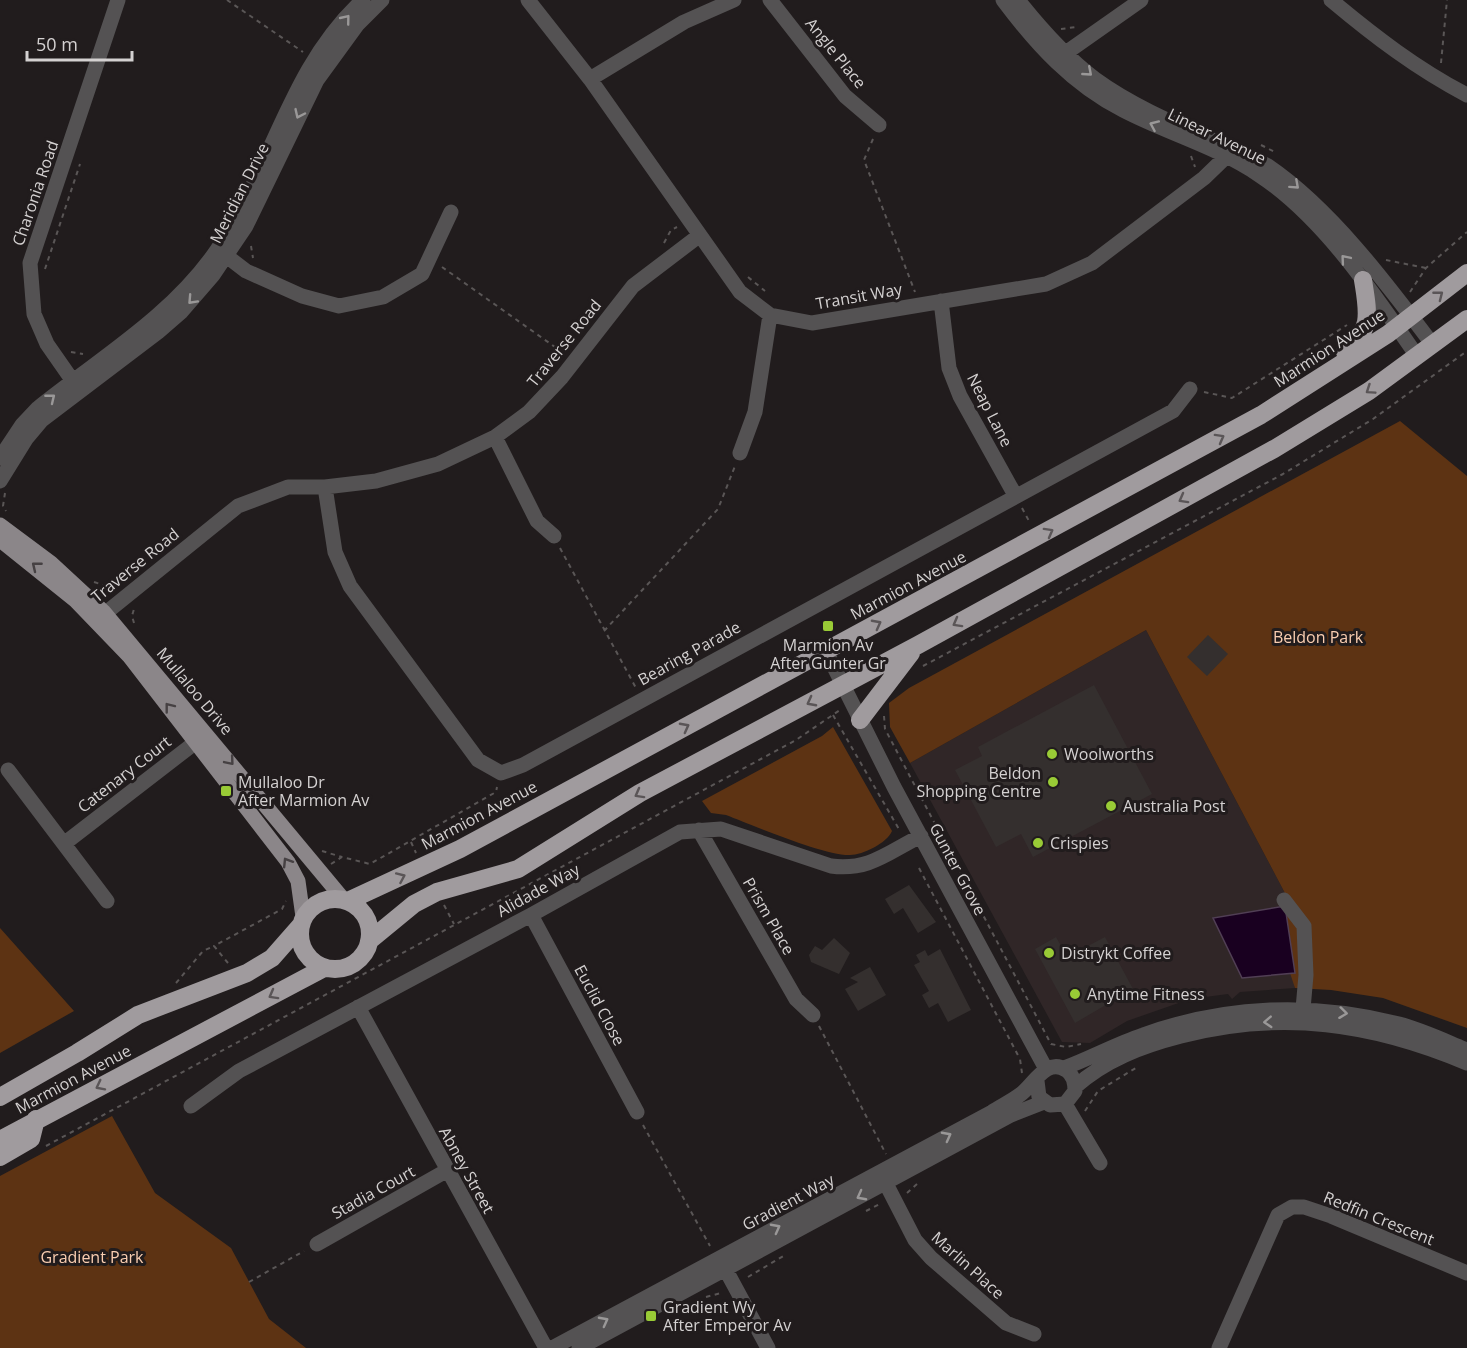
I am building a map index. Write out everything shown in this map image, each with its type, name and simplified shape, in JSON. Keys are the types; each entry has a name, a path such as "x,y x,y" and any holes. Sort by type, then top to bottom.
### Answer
{"highway":[{"name":"Marmion Avenue","path":"346,900 460,849 1261,415 1323,378 1403,315 1467,273"},
{"path":"1261,415 1267,404 1348,350 1360,338 1368,319 1363,280"},
{"path":"369,941 366,917 346,900 334,898 316,903 302,921 299,934 304,951 316,964 324,968 339,969 353,964 363,954 369,941 414,904 437,892 518,868 640,793 918,645 1274,449 1326,419 1389,377 1467,319"},
{"path":"856,712 876,697 918,645"},
{"name":"Marmion Avenue","path":"0,1096 77,1053 138,1015 247,973 272,958 302,921"},
{"name":"Marmion Avenue","path":"0,1140 324,968"},
{"path":"0,1157 31,1139 36,1119"}],"main road":[{"name":"Mullaloo Drive","path":"0,525 51,563 100,616 129,656 346,900"},
{"name":"Mullaloo Drive","path":"0,540 100,616"},
{"name":"Mullaloo Drive","path":"201,737 288,862 298,881 302,921"}],"street":[{"name":"Charonia Road","path":"76,386 65,358 47,344 34,314 30,264 118,0"},
{"name":"Meridian Drive","path":"222,253 292,101 306,55 363,0"},
{"name":"Meridian Drive","path":"0,481 33,430 76,386 170,304 222,253 251,216 316,80 346,39 382,0"},
{"name":"Transit Way","path":"528,0 590,79 740,292 770,315 812,323 920,303 941,302 1046,284 1092,263 1231,154"},
{"path":"590,79 684,22 734,0"},
{"name":"Angle Place","path":"770,0 845,96 879,125"},
{"name":"Linear Avenue","path":"1003,0 1032,38 1060,57"},
{"name":"Linear Avenue","path":"1018,0 1082,85 1121,110 1231,154 1268,166 1305,195 1403,315 1417,356"},
{"path":"1060,57 1141,0"},
{"path":"1331,0 1383,44 1439,81 1467,95"},
{"name":"Linear Avenue","path":"1231,154 1278,188 1330,241 1363,280 1433,345"},
{"path":"222,253 246,271 302,296 339,306 383,297 422,274 451,212"},
{"name":"Traverse Road","path":"100,616 238,506 288,487 375,481 438,464 495,437 530,412 562,377 633,286 700,235"},
{"name":"Neap Lane","path":"941,302 949,368 960,396 1015,495"},
{"path":"740,453 755,412 770,315"},
{"name":"Meridian Drive","path":"0,458 22,425 76,386"},
{"name":"Bearing Parade","path":"501,773 523,765 1173,411 1190,390"},
{"path":"495,437 537,521 554,536"},
{"path":"325,486 335,552 350,586 478,760 501,773"},
{"name":"Gunter Grove","path":"826,651 1041,1075"},
{"name":"Catenary Court","path":"65,843 201,737"},
{"path":"8,770 107,901"},
{"name":"Alidade Way","path":"191,1106 239,1071 531,915 680,832 721,829 831,866 848,868 863,867 921,836"},
{"name":"Prism Place","path":"699,830 796,999 813,1015"},
{"path":"1284,900 1304,926 1306,975 1303,1009"},
{"name":"Euclid Close","path":"531,915 637,1112"},
{"name":"Abney Street","path":"358,1007 446,1171 546,1348"},
{"path":"1069,1111 1044,1102 1036,1091 1041,1075 1055,1067 1064,1068 1165,1028 1235,1013 1303,1009 1356,1014 1401,1024 1467,1050"},
{"path":"1100,1163 1069,1111 1075,1087 1104,1064 1139,1049 1212,1028 1263,1022 1325,1023 1366,1029 1412,1041 1467,1063"},
{"path":"1064,1068 1072,1076 1075,1087"},
{"name":"Gradient Way","path":"883,1177 992,1112 1041,1075"},
{"name":"Gradient Way","path":"552,1348 719,1259 883,1177 1011,1115 1044,1102"},
{"name":"Stadia Court","path":"317,1244 446,1171"},
{"name":"Marlin Place","path":"883,1177 915,1240 931,1258 1006,1323 1034,1334"},
{"name":"Redfin Crescent","path":"1219,1348 1278,1215 1292,1207 1332,1216 1467,1274"},
{"path":"719,1259 768,1348"},
{"name":"Gradient Way","path":"579,1348 719,1259"}],"path":[{"path":"227,0 306,55"},
{"path":"1439,81 1447,0"},
{"path":"879,125 864,160 920,303"},
{"path":"43,275 83,154"},
{"path":"1191,168 1192,163"},
{"path":"657,249 664,244 671,230 689,220"},
{"path":"1403,315 1426,268 1467,232"},
{"path":"430,259 565,354 569,349"},
{"path":"747,276 773,298"},
{"path":"1190,390 1232,398 1336,334 1355,319 1368,319"},
{"path":"65,345 65,358 86,355"},
{"path":"915,670 1283,474 1403,399 1467,351"},
{"path":"1389,377 1403,399"},
{"path":"604,631 718,509 740,453"},
{"path":"554,536 642,699"},
{"path":"124,578 132,572"},
{"path":"876,697 882,698 885,729 1050,1044 1066,1047 1088,1041"},
{"path":"40,1149 796,740 832,715 856,712"},
{"path":"832,715 907,843 1020,1059"},
{"path":"319,870 342,857 370,864 496,792 501,773"},
{"path":"158,1006 203,951 214,946"},
{"path":"813,1015 886,1154"},
{"path":"1069,1111 1087,1111 1098,1091 1141,1065"},
{"path":"637,1112 719,1259"},
{"path":"859,1215 879,1204 895,1201 922,1179"},
{"path":"249,1282 317,1244"},
{"path":"748,1277 785,1255"}],"shaded area":[{"name":"Beldon Shopping Centre","path":"1146,630 1287,897 1295,988 1240,992 1232,999 1228,994 1190,999 1127,1021 1090,1043 1062,1042 910,763"},
{"path":"1285,906 1295,973 1242,978 1213,918"}],"green space":[{"name":"Beldon Park","path":"1400,421 1467,476 1467,1028 1383,998 1331,990 1295,988 1285,958 1280,906 1287,897 1146,630 910,763 890,727 889,703 909,688"},
{"path":"833,727 892,831 874,848 850,855 824,851 726,815 711,813 702,801 822,736"},
{"path":"0,928 74,1011 0,1053"},
{"name":"Gradient Park","path":"112,1116 155,1193 231,1248 269,1319 306,1348 0,1348 0,1176"}],"building":[{"path":"1208,635 1228,654 1207,676 1187,657"},
{"name":"Beldon Shopping Centre","path":"1094,685 1152,794 1033,857 1021,834 996,847 955,770 982,756 978,747"},
{"path":"909,885 936,922 918,933 903,908 894,914 885,899"},
{"path":"1056,937 1067,957 1105,937 1133,989 1075,1023 1035,949"},
{"path":"834,938 850,953 839,974 811,962 809,955 815,946 822,950"},
{"path":"940,949 971,1010 948,1022 938,1003 929,1008 922,995 929,991 914,965 920,962 916,955 925,950 928,956"},
{"path":"870,967 886,995 858,1011 845,989 858,982 850,978"}],"place":[{"name":"Marmion Av After Gunter Gr","path":"828,626"},
{"name":"Woolworths","path":"1052,754"},
{"name":"Beldon Shopping Centre","path":"1053,782"},
{"name":"Mullaloo Dr After Marmion Av","path":"226,791"},
{"name":"Australia Post","path":"1111,806"},
{"name":"Crispies","path":"1038,843"},
{"name":"Distrykt Coffee","path":"1049,953"},
{"name":"Anytime Fitness","path":"1075,994"},
{"name":"Gradient Wy After Emperor Av","path":"651,1316"}]}
